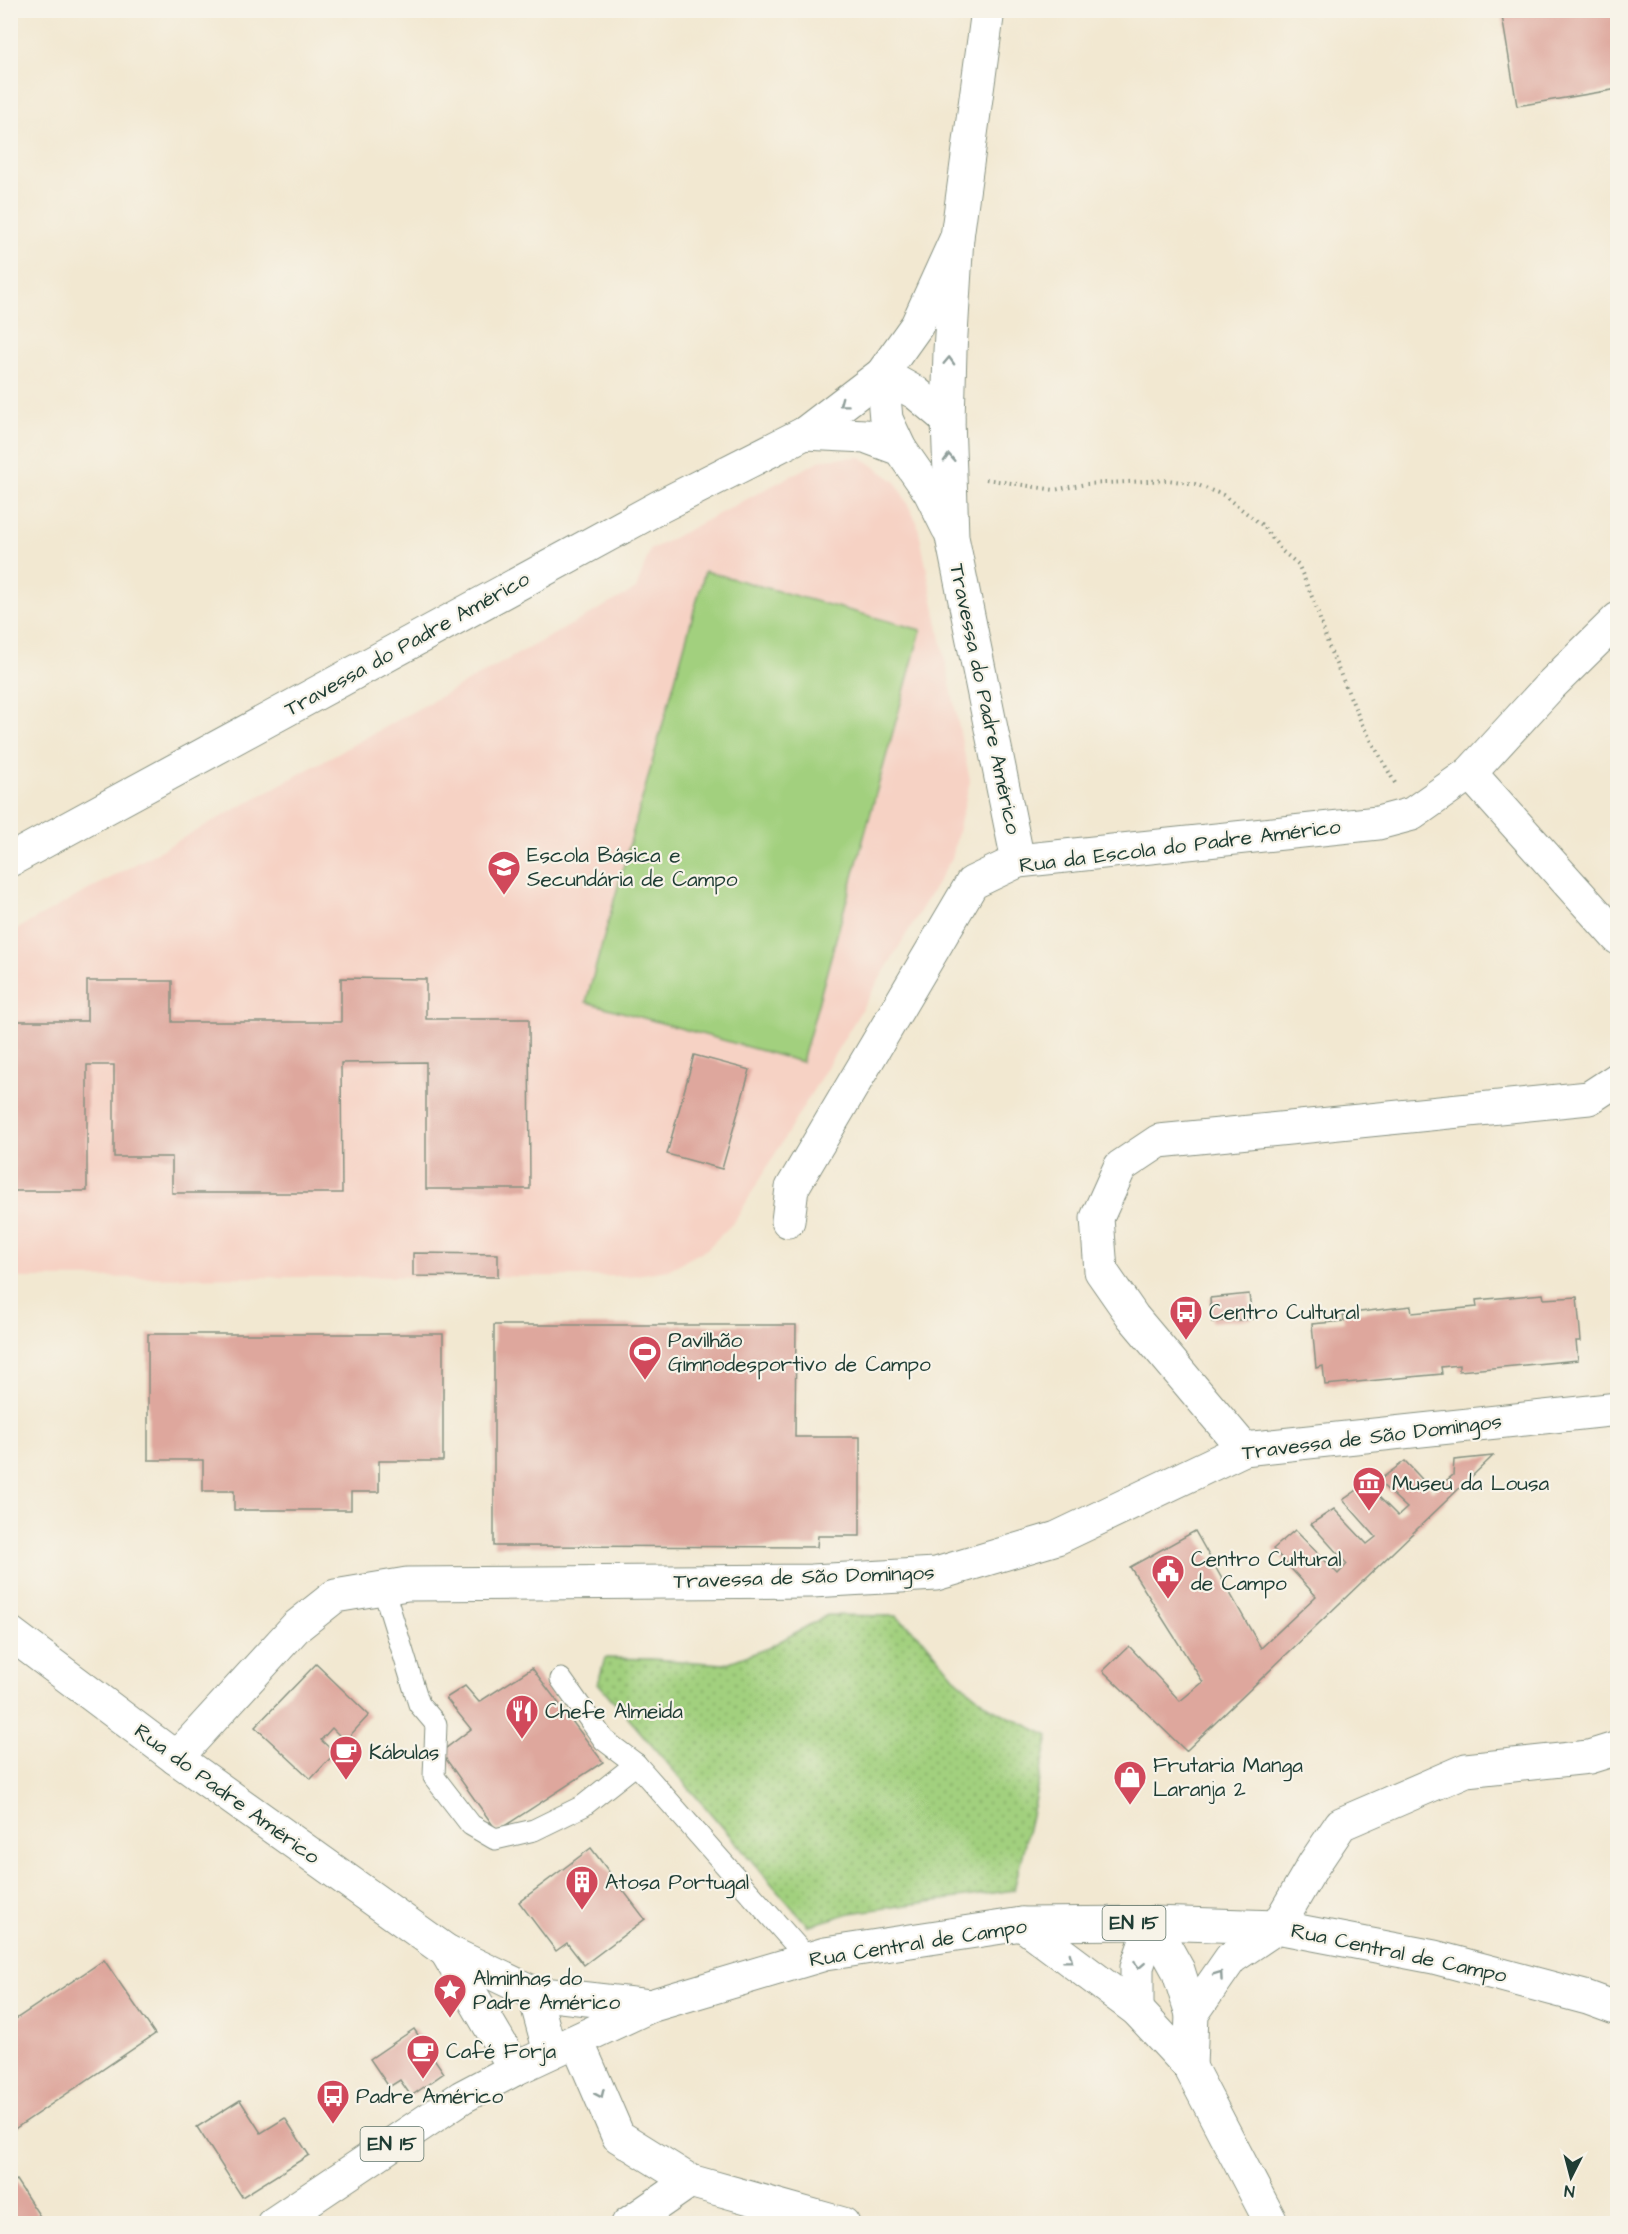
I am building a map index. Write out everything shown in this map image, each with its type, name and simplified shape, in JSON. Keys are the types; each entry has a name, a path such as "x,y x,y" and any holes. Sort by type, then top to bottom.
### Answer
{"street":[{"name":"Travessa do Padre Américo","path":"988,10 957,237 948,420 952,537 1018,861"},
{"name":"Travessa do Padre Américo","path":"10,860 661,506 805,433 882,374 917,325 957,237"},
{"name":"Travessa do Padre Américo","path":"882,374 886,419 900,449 930,492 952,537"},
{"path":"882,374 916,393 948,420"},
{"name":"Travessa do Padre Américo","path":"805,433 865,436 900,449"},
{"name":"Rua da Escola do Padre Américo","path":"788,1221 792,1188 972,884 1018,861 1378,823 1412,814 1470,773 1550,686 1617,619"},
{"path":"1581,656 1617,648"},
{"path":"1470,773 1617,938"},
{"path":"1244,1449 1133,1317 1101,1271 1097,1218 1120,1167 1159,1141 1590,1098 1617,1079"},
{"name":"Travessa de São Domingos","path":"177,1758 296,1627 335,1596 406,1584 812,1581 936,1574 1057,1538 1244,1449 1617,1408"},
{"name":"Rua do Padre Américo","path":"10,1633 177,1758 447,1952 534,1994 650,2006"},
{"path":"1192,2013 1231,1958 1277,1927 1314,1864 1341,1824 1466,1770 1589,1756 1617,1749"},
{"path":"1137,2010 1137,1967 1152,1923"},
{"path":"1152,1923 1178,1970 1192,2013 1190,2067"},
{"name":"Rua Central de Campo","path":"273,2223 462,2097 515,2069 650,2006 825,1954 1022,1924 1152,1923 1277,1927 1434,1957 1588,1998 1617,2009"},
{"path":"1022,1924 1137,2010 1190,2067 1272,2223"},
{"name":"Rua do Padre Américo","path":"447,1952 515,2069"},
{"path":"534,1994 563,2047 618,2136 690,2181 843,2223"},
{"path":"628,2223 690,2181"}],"lane":[{"path":"383,1588 419,1704 436,1724 434,1777 471,1825 495,1839 534,1830 583,1806 636,1764"},
{"path":"561,1679 604,1740 636,1764 808,1959"}],"path":[{"path":"950,475 1054,490 1086,484 1167,480 1195,484 1223,495 1262,525 1282,551 1298,564 1315,604 1330,650 1362,724 1412,814"}],"shaded area":[{"name":"Escola Básica e Secundária de Campo","path":"861,457 896,482 917,522 970,781 952,858 735,1221 707,1249 668,1270 629,1276 11,1278 10,933 636,589 650,550 823,459"}],"green space":[{"path":"705,571 921,630 802,1062 586,1002"},
{"path":"827,1615 896,1616 923,1639 957,1680 991,1708 1049,1736 1014,1890 850,1913 808,1926 598,1683 605,1658 724,1664 768,1648"}],"building":[{"path":"1501,10 1615,10 1618,23 1618,89 1517,106"},
{"path":"341,978 426,979 426,1019 529,1019 530,1189 426,1189 426,1062 341,1063 342,1193 172,1193 172,1157 114,1157 114,1065 87,1065 87,1191 10,1191 10,1021 87,1021 87,981 172,981 172,1022 341,1022"},
{"path":"694,1055 750,1070 722,1169 667,1154"},
{"path":"413,1253 498,1254 498,1277 413,1276"},
{"path":"1249,1294 1252,1319 1212,1322 1210,1298"},
{"path":"1543,1294 1544,1299 1577,1297 1581,1341 1576,1341 1578,1360 1459,1371 1459,1365 1441,1367 1442,1374 1325,1385 1323,1366 1316,1368 1312,1324 1344,1321 1343,1314 1411,1306 1412,1313 1477,1307 1476,1300"},
{"name":"Pavilhão Gimnodesportivo de Campo","path":"494,1325 796,1325 795,1437 860,1437 860,1536 818,1536 817,1547 494,1546"},
{"path":"148,1334 443,1334 443,1461 379,1461 379,1492 351,1492 351,1510 234,1510 234,1491 203,1491 203,1460 148,1460"},
{"path":"1493,1456 1186,1751 1103,1671 1129,1646 1180,1701 1203,1682 1130,1567 1195,1531 1261,1648 1316,1596 1273,1549 1295,1530 1338,1574 1347,1564 1311,1524 1334,1509 1367,1544 1376,1537 1343,1500 1366,1484 1398,1516 1407,1508 1378,1481 1405,1461 1433,1491 1453,1475 1454,1460"},
{"path":"316,1664 369,1715 345,1741 332,1728 321,1740 335,1753 311,1779 255,1727"},
{"name":"Chefe Almeida","path":"532,1668 603,1762 497,1831 441,1752 471,1729 446,1698 465,1686 479,1702"},
{"name":"Atosa Portugal","path":"591,1848 645,1919 584,1965 567,1943 556,1951 519,1902"},
{"path":"104,1960 155,2034 10,2132 10,2023"},
{"path":"414,2029 444,2073 411,2096 400,2080 389,2087 370,2059"},
{"path":"240,2100 261,2133 285,2118 309,2155 242,2197 197,2127"},
{"path":"16,2180 45,2224 10,2224 10,2183"}],"place":[{"name":"Escola Básica e Secundária de Campo","path":"504,896"},
{"name":"Centro Cultural","path":"1186,1341"},
{"name":"Pavilhão Gimnodesportivo de Campo","path":"645,1381"},
{"name":"Museu da Lousa","path":"1369,1512"},
{"name":"Centro Cultural de Campo","path":"1168,1600"},
{"name":"Chefe Almeida","path":"522,1740"},
{"name":"Kábulas","path":"346,1781"},
{"name":"Frutaria Manga Laranja 2","path":"1130,1806"},
{"name":"Atosa Portugal","path":"582,1911"},
{"name":"Alminhas do Padre Américo","path":"450,2019"},
{"name":"Café Forja","path":"423,2080"},
{"name":"Padre Américo","path":"333,2125"}]}
